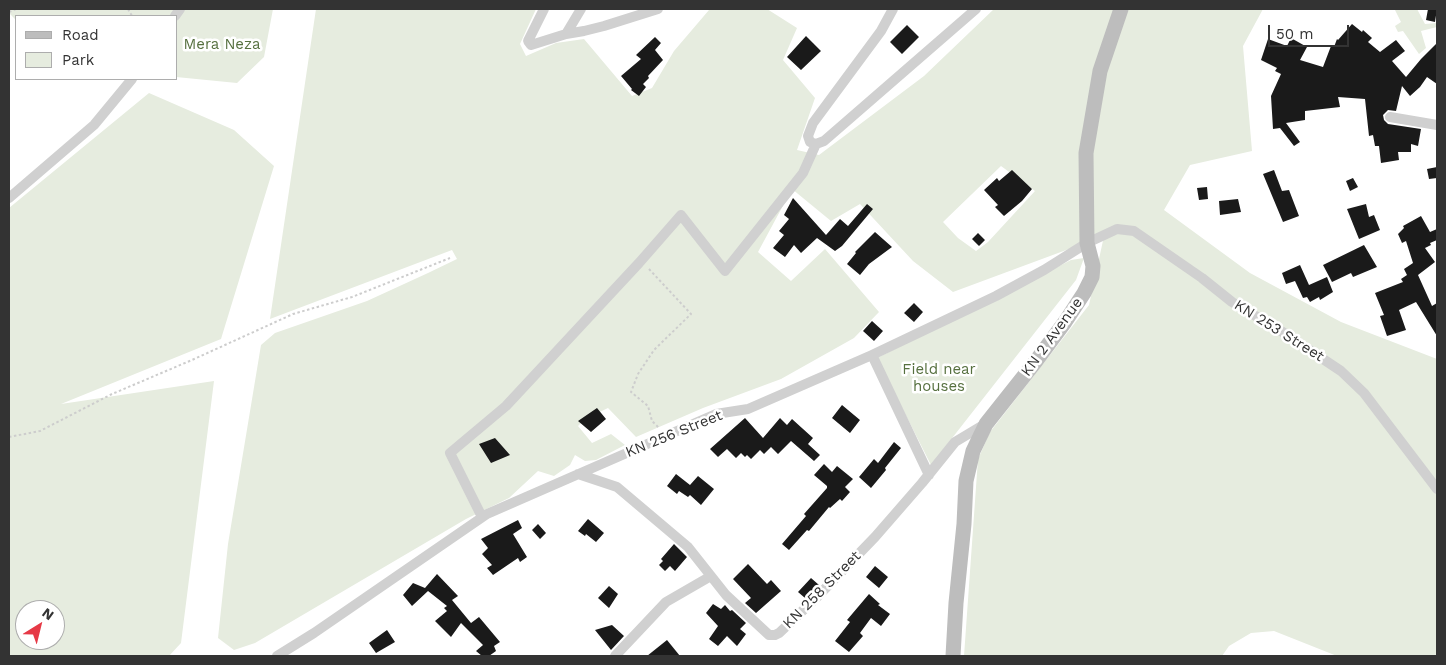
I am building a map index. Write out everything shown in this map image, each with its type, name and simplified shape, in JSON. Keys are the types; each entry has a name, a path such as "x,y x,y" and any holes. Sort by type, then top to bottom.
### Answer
{"main road":[{"name":"KN 2 Avenue","path":"952,656 966,481 973,451 986,424 1042,354 1084,293 1092,277 1093,266 1088,243 1086,153 1100,71 1122,9"}],"street":[{"path":"544,9 528,40 531,46 566,34 604,26 658,9"},
{"path":"566,34 580,9"},
{"path":"894,9 881,30 813,123 808,136 810,142 816,144 824,141 976,9"},
{"path":"9,198 94,125 131,80"},
{"path":"1390,117 1437,126"},
{"path":"482,517 450,452 506,406 641,261 681,215 725,271 803,173 816,144"},
{"name":"KN 253 Street","path":"1088,243 1117,229 1134,231 1202,278 1232,302 1342,371 1364,393 1437,489"},
{"name":"KN 256 Street","path":"277,656 314,633 482,517 716,414 748,409 872,355 996,296 1088,243"},
{"path":"872,355 929,475"},
{"name":"KN 258 Street","path":"578,474 617,487 688,547 726,595 769,635 775,635 819,595 874,537 929,475 955,442 986,424"},
{"path":"615,656 666,602 711,576"}],"path":[{"path":"9,12 16,9"},
{"path":"9,437 40,431 112,394 293,314 352,297 450,258"},
{"path":"641,261 691,314 654,350 638,374 631,392 648,406 652,421 666,436"}],"green space":[{"name":"Mera Neza","path":"9,9 273,9 264,57 237,83 178,77 178,15 15,15 15,19 9,13"},
{"path":"316,9 536,9 520,44 526,56 556,43 584,39 632,96 652,88 674,51 709,10 767,9 797,28 783,60 815,98 797,150 819,155 924,76 994,9 1263,9 1243,46 1252,151 1190,165 1164,210 1250,273 1341,322 1437,359 1437,656 1337,656 1274,631 1251,633 1229,646 1222,656 964,656 978,459 990,432 1089,305 1104,236 953,292 913,261 860,204 831,221 792,189 758,252 791,281 825,249 879,312 854,338 781,379 703,408 636,437 608,408 585,419 578,426 592,443 611,434 625,445 596,460 585,461 575,455 570,465 554,476 538,471 509,498 466,519 255,643 234,650 218,638 228,544 261,345 275,333 367,301 457,259 452,250 270,319","holes":["1001,166 1035,191 988,242 976,251 958,238 943,222"]},
{"path":"1417,9 1425,24 1437,23 1437,27 1421,31 1426,48 1419,54 1403,31 1398,32 1395,26 1401,22 1395,10"},
{"path":"149,93 234,130 274,166 221,339 61,404 214,381 181,643 169,656 9,656 9,208"},
{"name":"Field near houses","path":"1084,258 1076,280 931,465 877,358 1071,260"}],"building":[{"path":"1428,9 1437,9 1435,22 1426,20"},
{"path":"1352,24 1372,38 1368,42 1380,52 1396,40 1405,51 1392,61 1406,77 1437,43 1437,84 1427,77 1410,96 1402,86 1396,111 1388,110 1383,115 1384,120 1388,124 1421,129 1418,146 1411,144 1411,152 1398,152 1399,160 1381,163 1379,146 1375,146 1373,135 1369,136 1365,99 1338,97 1340,107 1305,111 1305,120 1286,123 1300,142 1294,146 1280,128 1273,129 1271,96 1281,74 1275,71 1277,68 1261,60 1268,39 1287,46 1291,38 1307,47 1300,60 1323,67 1331,46 1334,47 1337,39"},
{"path":"907,25 919,37 902,54 890,42"},
{"path":"806,36 821,51 801,70 787,57"},
{"path":"655,37 661,43 655,50 663,60 648,76 649,78 643,84 646,87 639,96 631,90 621,76 641,59 636,55"},
{"path":"1437,167 1437,178 1429,179 1427,169"},
{"path":"1012,170 1032,189 1022,201 1004,216 995,207 998,205 984,190 997,178 999,181"},
{"path":"1274,170 1282,191 1289,190 1299,216 1283,222 1263,174"},
{"path":"1353,178 1358,187 1350,191 1346,181"},
{"path":"1207,187 1208,199 1199,200 1197,188"},
{"path":"793,198 826,235 840,219 848,226 867,204 873,209 842,246 835,251 817,238 801,253 794,245 785,257 773,248 784,235 779,231 789,219 784,215"},
{"path":"1238,199 1241,212 1220,215 1219,201"},
{"path":"1366,204 1369,217 1374,215 1380,230 1359,239 1347,209"},
{"path":"1421,216 1430,232 1437,229 1437,240 1425,248 1435,262 1418,275 1432,306 1437,303 1437,336 1416,302 1399,310 1406,330 1387,336 1380,316 1384,315 1375,293 1403,282 1401,279 1407,275 1404,269 1413,263 1406,241 1402,243 1398,234 1404,228 1403,226"},
{"path":"875,232 892,247 869,264 860,275 847,264 855,252"},
{"path":"978,233 985,240 979,246 972,239"},
{"path":"1364,245 1377,267 1353,277 1351,273 1332,282 1323,265"},
{"path":"1300,265 1309,285 1327,277 1333,292 1320,300 1319,297 1310,302 1307,297 1303,298 1295,281 1286,284 1282,273"},
{"path":"914,303 923,312 914,322 904,313"},
{"path":"872,321 883,331 874,341 863,331"},
{"path":"842,405 860,420 850,433 832,418"},
{"path":"597,408 606,419 591,432 578,421"},
{"path":"745,418 763,438 780,418 787,425 792,419 813,438 808,444 820,455 814,461 791,441 778,454 771,447 764,454 760,450 751,459 741,453 736,458 727,449 718,457 710,449"},
{"path":"495,438 510,455 491,463 479,444"},
{"path":"894,442 901,448 871,488 859,477 874,459 878,463"},
{"path":"824,464 832,472 837,466 853,479 845,487 850,492 842,501 840,499 829,507 809,531 807,530 789,550 782,544 806,516 804,514 827,488 814,475"},
{"path":"676,474 690,485 698,476 714,489 701,505 690,495 688,497 679,491 677,494 667,486"},
{"path":"588,519 604,533 596,542 586,534 585,536 578,531"},
{"path":"518,520 522,528 513,534 527,557 520,562 518,558 493,575 487,568 492,565 482,554 488,548 481,539"},
{"path":"538,524 546,533 540,539 532,530"},
{"path":"674,544 687,557 675,571 670,566 665,571 659,565 663,561 661,559"},
{"path":"748,564 767,584 771,580 781,591 756,613 745,603 751,598 733,579"},
{"path":"875,566 888,577 879,588 866,577"},
{"path":"437,574 458,596 452,600 471,623 479,617 500,642 494,646 496,651 489,656 482,656 476,651 483,645 461,623 451,637 435,621 447,611 444,608 447,606 428,591 412,606 403,595 413,583 425,588"},
{"path":"811,578 819,585 805,598 798,592"},
{"path":"609,586 618,594 609,608 598,598"},
{"path":"869,594 880,604 878,605 890,614 881,626 871,618 860,633 863,636 849,652 835,641 850,622 847,620"},
{"path":"713,604 721,609 725,605 746,623 740,629 746,634 737,646 727,636 718,646 709,639 718,626 706,613"},
{"path":"612,625 624,636 611,650 595,630"},
{"path":"387,630 395,642 376,653 369,643"},
{"path":"667,640 680,656 647,656"}]}
